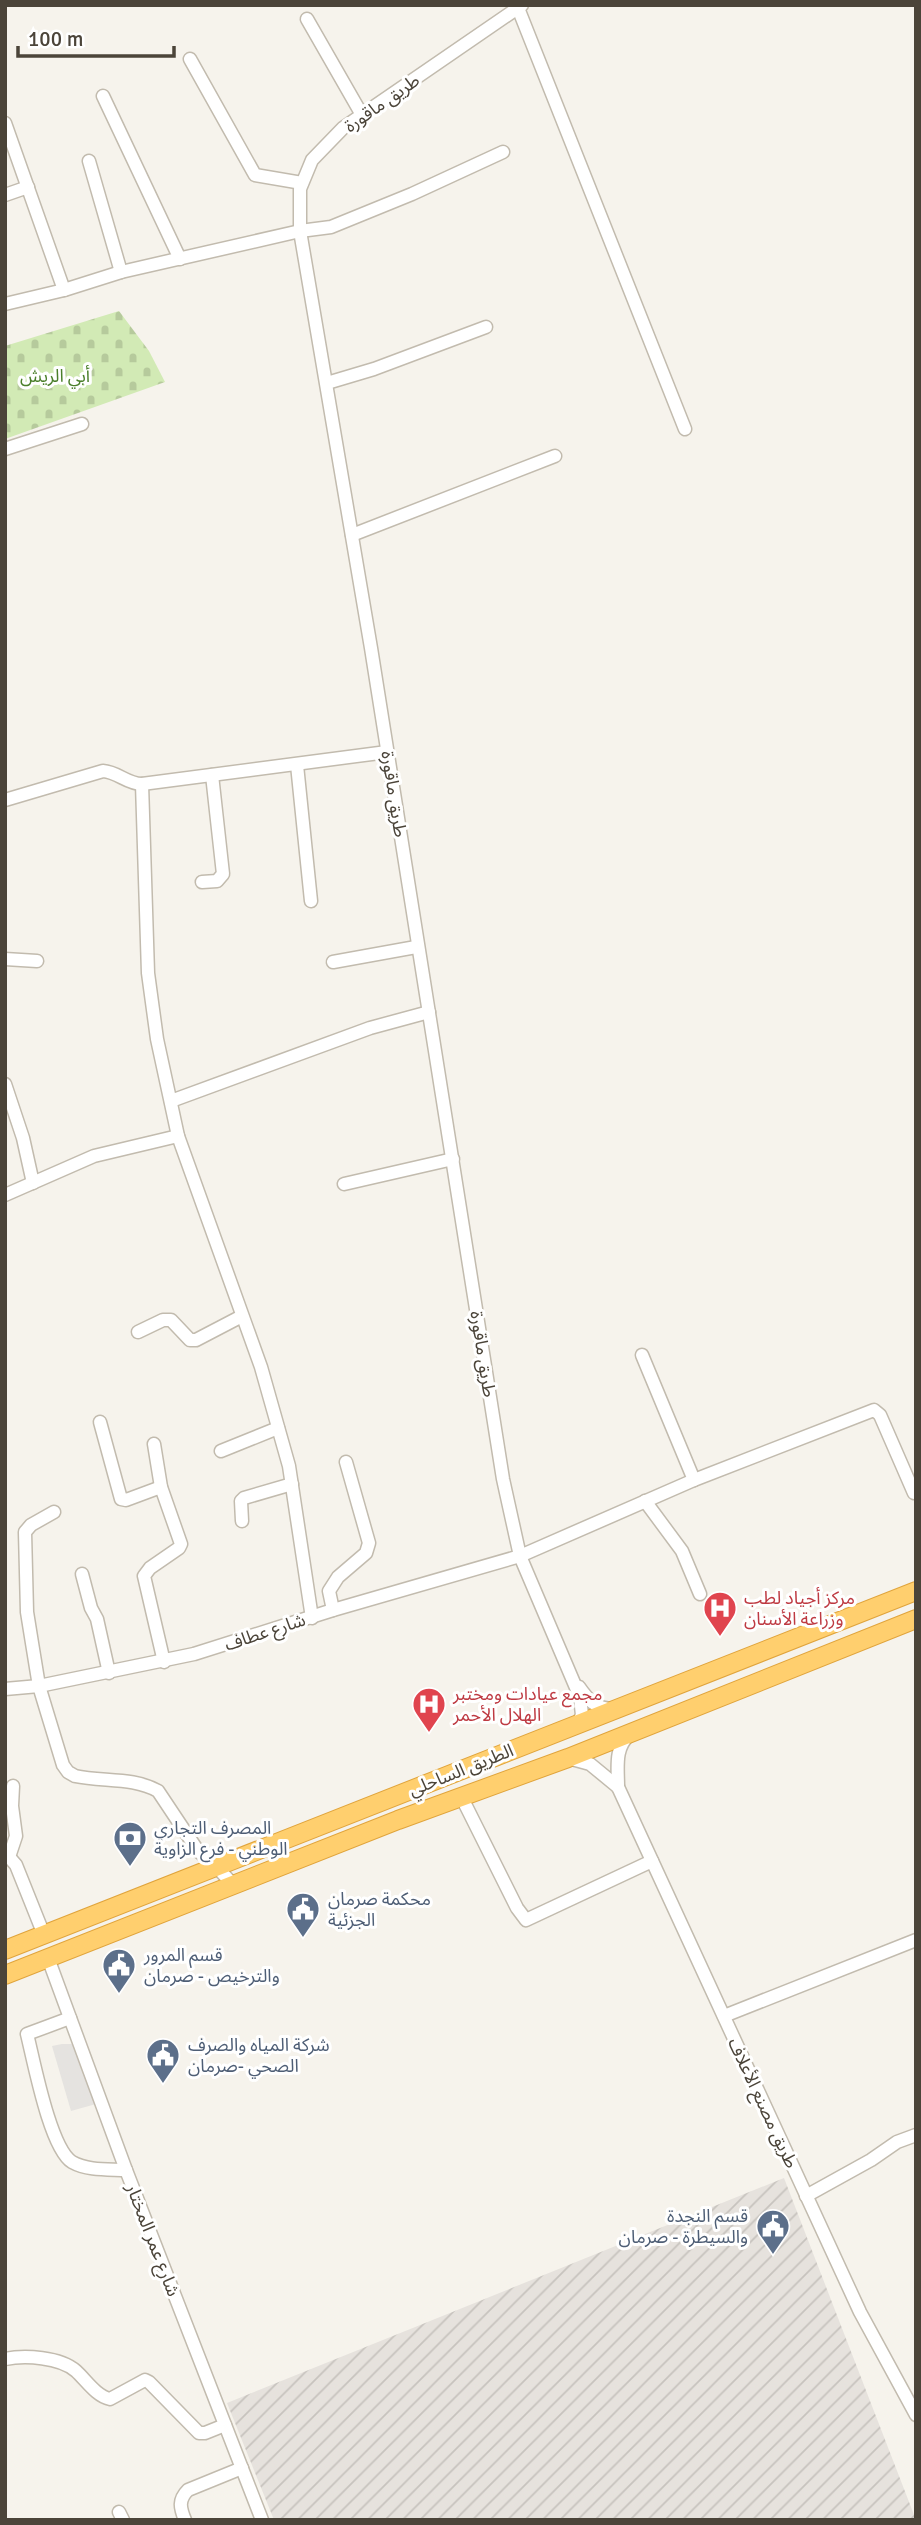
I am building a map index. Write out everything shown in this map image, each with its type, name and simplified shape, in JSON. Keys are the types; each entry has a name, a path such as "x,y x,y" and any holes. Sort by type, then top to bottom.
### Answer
{"highway":[{"name":"الطريق الساحلي","path":"5,1950 916,1591"},
{"name":"الطريق الساحلي","path":"5,1975 398,1821 568,1758 916,1619"}],"street":[{"name":"طريق ماقورة","path":"520,7 343,128 312,160 302,183 300,231 352,535 503,1479 520,1556 573,1678 582,1714 578,1723"},
{"path":"520,7 685,429"},
{"path":"307,19 362,115"},
{"path":"190,59 255,175 302,183"},
{"path":"103,96 180,259"},
{"path":"5,123 64,290"},
{"path":"5,304 64,290 121,272 300,231 331,227 412,194 503,152"},
{"path":"89,161 121,272"},
{"path":"5,195 28,187"},
{"path":"327,383 374,369 486,327"},
{"path":"5,449 82,424"},
{"path":"352,535 555,456"},
{"path":"5,800 103,771 142,785 387,752"},
{"path":"297,765 311,901"},
{"path":"202,882 216,880 223,874 212,775"},
{"path":"142,785 148,973 157,1040 178,1136 261,1367 278,1429 292,1484 312,1618"},
{"path":"333,962 416,947"},
{"path":"5,959 37,961"},
{"path":"171,1101 370,1028 429,1012"},
{"path":"5,1084 23,1138 33,1182"},
{"path":"5,1195 94,1156 178,1136"},
{"path":"344,1184 453,1159"},
{"path":"138,1332 163,1320 170,1320 190,1340 196,1340 242,1316"},
{"path":"642,1355 694,1480"},
{"name":"شارع عطاف","path":"5,1689 39,1686 163,1662 520,1556 694,1480 874,1410 880,1415 914,1493"},
{"path":"100,1422 121,1499 126,1500 161,1487"},
{"path":"221,1451 278,1429"},
{"path":"155,1444 161,1487 181,1544 150,1568 144,1576 163,1662"},
{"path":"333,1610 330,1591 338,1577 366,1553 369,1543 346,1462"},
{"path":"242,1521 241,1501 244,1498 292,1484"},
{"path":"645,1501 682,1550 700,1594"},
{"path":"54,1512 31,1525 25,1532 27,1612 39,1686 63,1765 68,1772 86,1779 135,1783 158,1791 198,1852 217,1867 234,1886"},
{"path":"82,1574 90,1608 97,1619 109,1673"},
{"name":"طريق ماقورة","path":"573,1678 593,1704 604,1709 613,1709"},
{"name":"طريق مصنع الأعلاف","path":"618,1787 619,1750 622,1741 636,1729"},
{"name":"طريق مصنع الأعلاف","path":"568,1758 590,1764 618,1787 860,2312 916,2415"},
{"path":"13,1786 12,1806 16,1836 7,1858 16,1865 44,1935"},
{"path":"462,1798 517,1909 526,1920 652,1861"},
{"path":"724,2016 916,1940"},
{"name":"شارع عمر المختار","path":"48,1958 126,2170 262,2520"},
{"path":"70,2018 27,2034 53,2132 63,2152 72,2161 92,2168 126,2170"},
{"path":"806,2196 871,2160 897,2142 916,2135"},
{"path":"5,2359 25,2358 64,2364 73,2368 100,2395 110,2399 145,2380 199,2433 225,2425"},
{"path":"185,2520 180,2503 188,2490 242,2468"}],"shaded area":[{"path":"73,2044 96,2104 71,2111 52,2046"},
{"path":"784,2178 916,2520 274,2520 227,2403"}],"green space":[{"name":"أبي الريش","path":"119,311 149,351 165,382 5,439 5,346"}],"place":[{"name":"مركز أجياد لطب وزراعة الأسنان","path":"720,1638"},
{"name":"مجمع عيادات ومختبر الهلال الأحمر","path":"429,1734"},
{"name":"المصرف التجاري الوطني - فرع الزاوية","path":"130,1868"},
{"name":"محكمة صرمان الجزئية","path":"303,1939"},
{"name":"قسم المرور والترخيص - صرمان","path":"119,1995"},
{"name":"شركة المياه والصرف الصحي -صرمان","path":"163,2085"},
{"name":"قسم النجدة والسيطرة - صرمان","path":"773,2256"}]}
